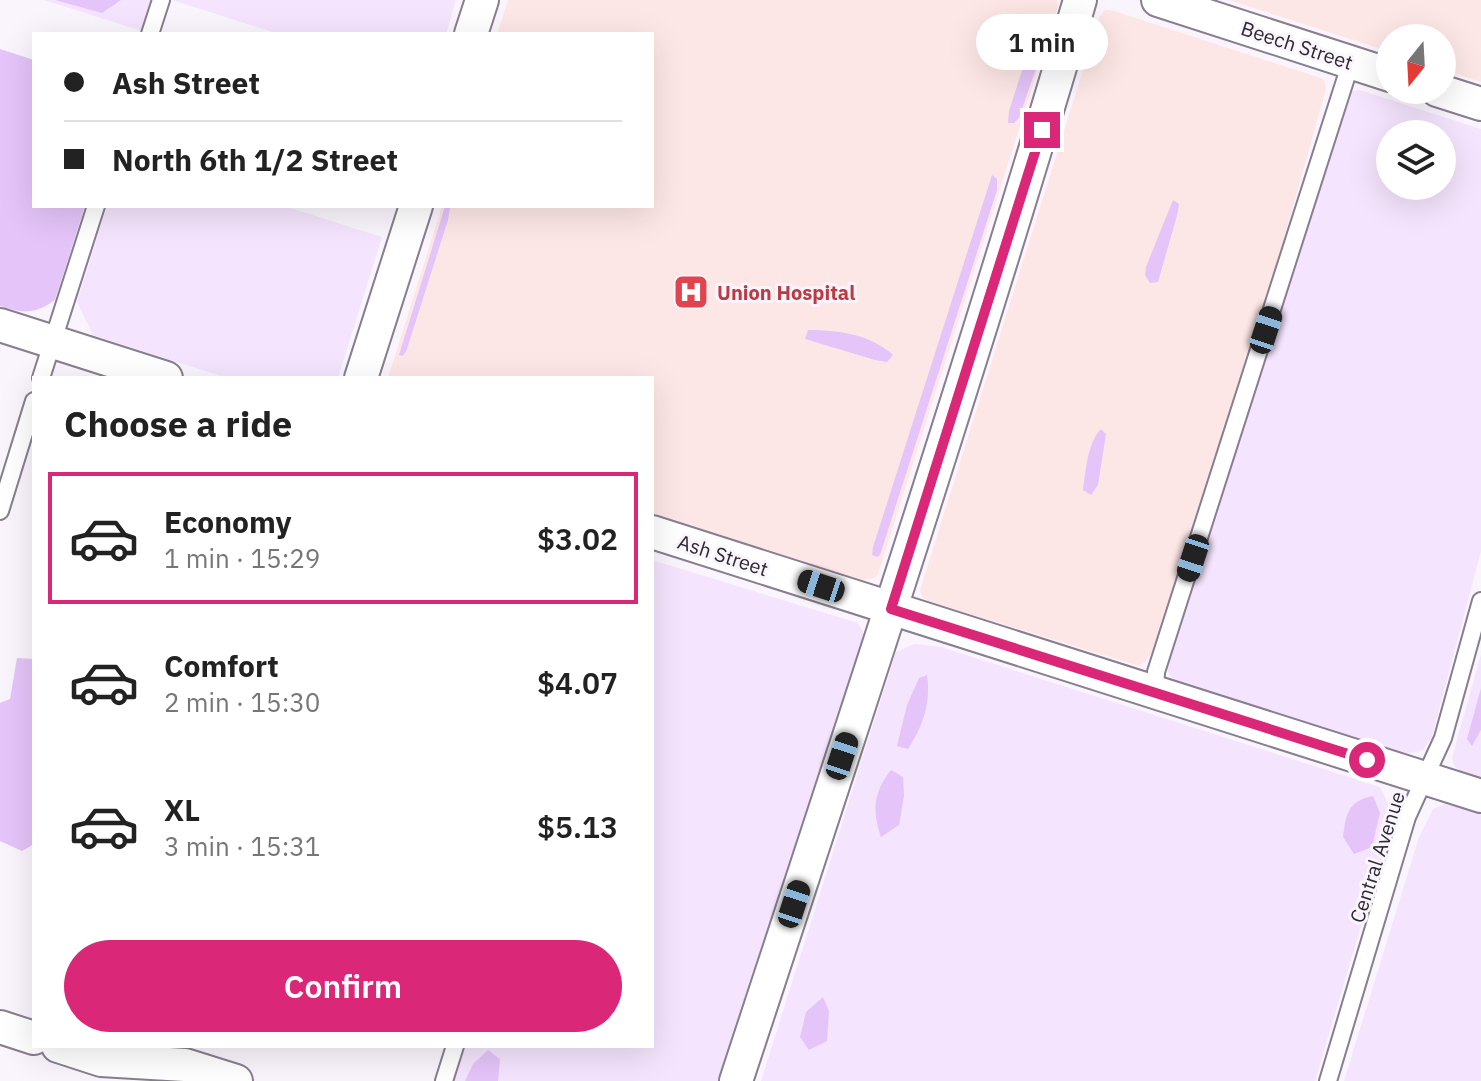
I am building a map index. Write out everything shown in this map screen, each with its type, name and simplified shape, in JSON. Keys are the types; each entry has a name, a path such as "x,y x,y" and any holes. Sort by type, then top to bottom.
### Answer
{"street":[{"path":"472,32 482,0"},
{"path":"736,1081 891,609 1080,0"},
{"name":"Beech Street","path":"1158,0 1376,70"},
{"path":"1456,96 1481,104"},
{"path":"362,376 415,208"},
{"path":"0,325 160,376"},
{"name":"Ash Street","path":"654,533 1481,796"},
{"path":"0,1027 32,1037"},
{"path":"64,1048 101,1060 185,1065 236,1081"}],"lane":[{"path":"151,32 161,0"},
{"path":"1155,693 1156,672 1351,62"},
{"path":"42,376 95,208"},
{"path":"0,511 32,407"},
{"name":"Central Avenue","path":"1328,1081 1407,817 1443,738 1481,601"},
{"path":"444,1081 454,1048"}],"shaded area":[{"path":"44,0 152,0 142,31"},
{"path":"55,0 121,0 102,13"},
{"path":"172,0 456,0 447,32 273,32"},
{"name":"Union Hospital","path":"508,0 1057,0 1058,6 875,578 862,580 654,514 654,376 389,376 441,208 654,208 654,32 498,32"},
{"path":"1229,0 1481,0 1481,82 1456,74 1456,24 1376,24 1376,47"},
{"path":"1105,10 1321,78 1326,89 1260,324 1156,647 1139,666 928,601 922,597 920,590 1100,16"},
{"path":"1040,15 1046,20 1048,33 1019,118 1014,123 1008,123 1009,111"},
{"path":"0,49 32,59 32,208 84,208 55,300 28,311 0,306"},
{"path":"1360,90 1376,95 1376,104 1403,104 1453,120 1376,120 1376,200 1456,200 1456,121 1481,129 1481,551 1432,736 1423,750 1410,753 1398,752 1179,683 1169,675 1167,667 1353,91"},
{"path":"992,175 997,179 997,190 877,557 872,555 873,547"},
{"path":"1173,200 1179,204 1178,212 1158,282 1150,283 1145,275 1146,267"},
{"path":"106,208 290,208 382,237 339,376 221,376 93,335 77,302"},
{"path":"444,208 450,208 406,352 399,355"},
{"path":"808,330 864,338 893,355 887,362 875,360 805,339"},
{"path":"1101,429 1106,434 1098,485 1091,495 1083,490 1086,466 1093,442"},
{"path":"654,561 858,623 864,634 864,644 722,1081 453,1081 463,1048 654,1048"},
{"path":"914,644 941,647 1380,787 1391,810 1389,832 1315,1081 761,1081 896,652"},
{"path":"1481,654 1481,778 1462,773 1452,758"},
{"path":"17,658 32,659 32,845 22,851 0,841 0,703 10,699"},
{"path":"927,675 927,705 922,723 908,749 897,746 907,705 919,678"},
{"path":"1481,688 1481,730 1472,746 1467,739"},
{"path":"891,770 903,777 904,796 899,825 881,837 876,819 876,802"},
{"path":"1373,796 1380,813 1372,847 1354,854 1343,837 1347,815 1358,801"},
{"path":"1445,804 1481,814 1481,1081 1344,1081 1419,837 1433,809"},
{"path":"823,997 829,1011 827,1041 809,1050 800,1037 806,1012"},
{"path":"488,1050 500,1059 498,1081 465,1081 473,1064"}],"place":[{"name":"Union Hospital","path":"691,292"}],"route":[{"path":"1042,130 891,609 1367,760"}]}
